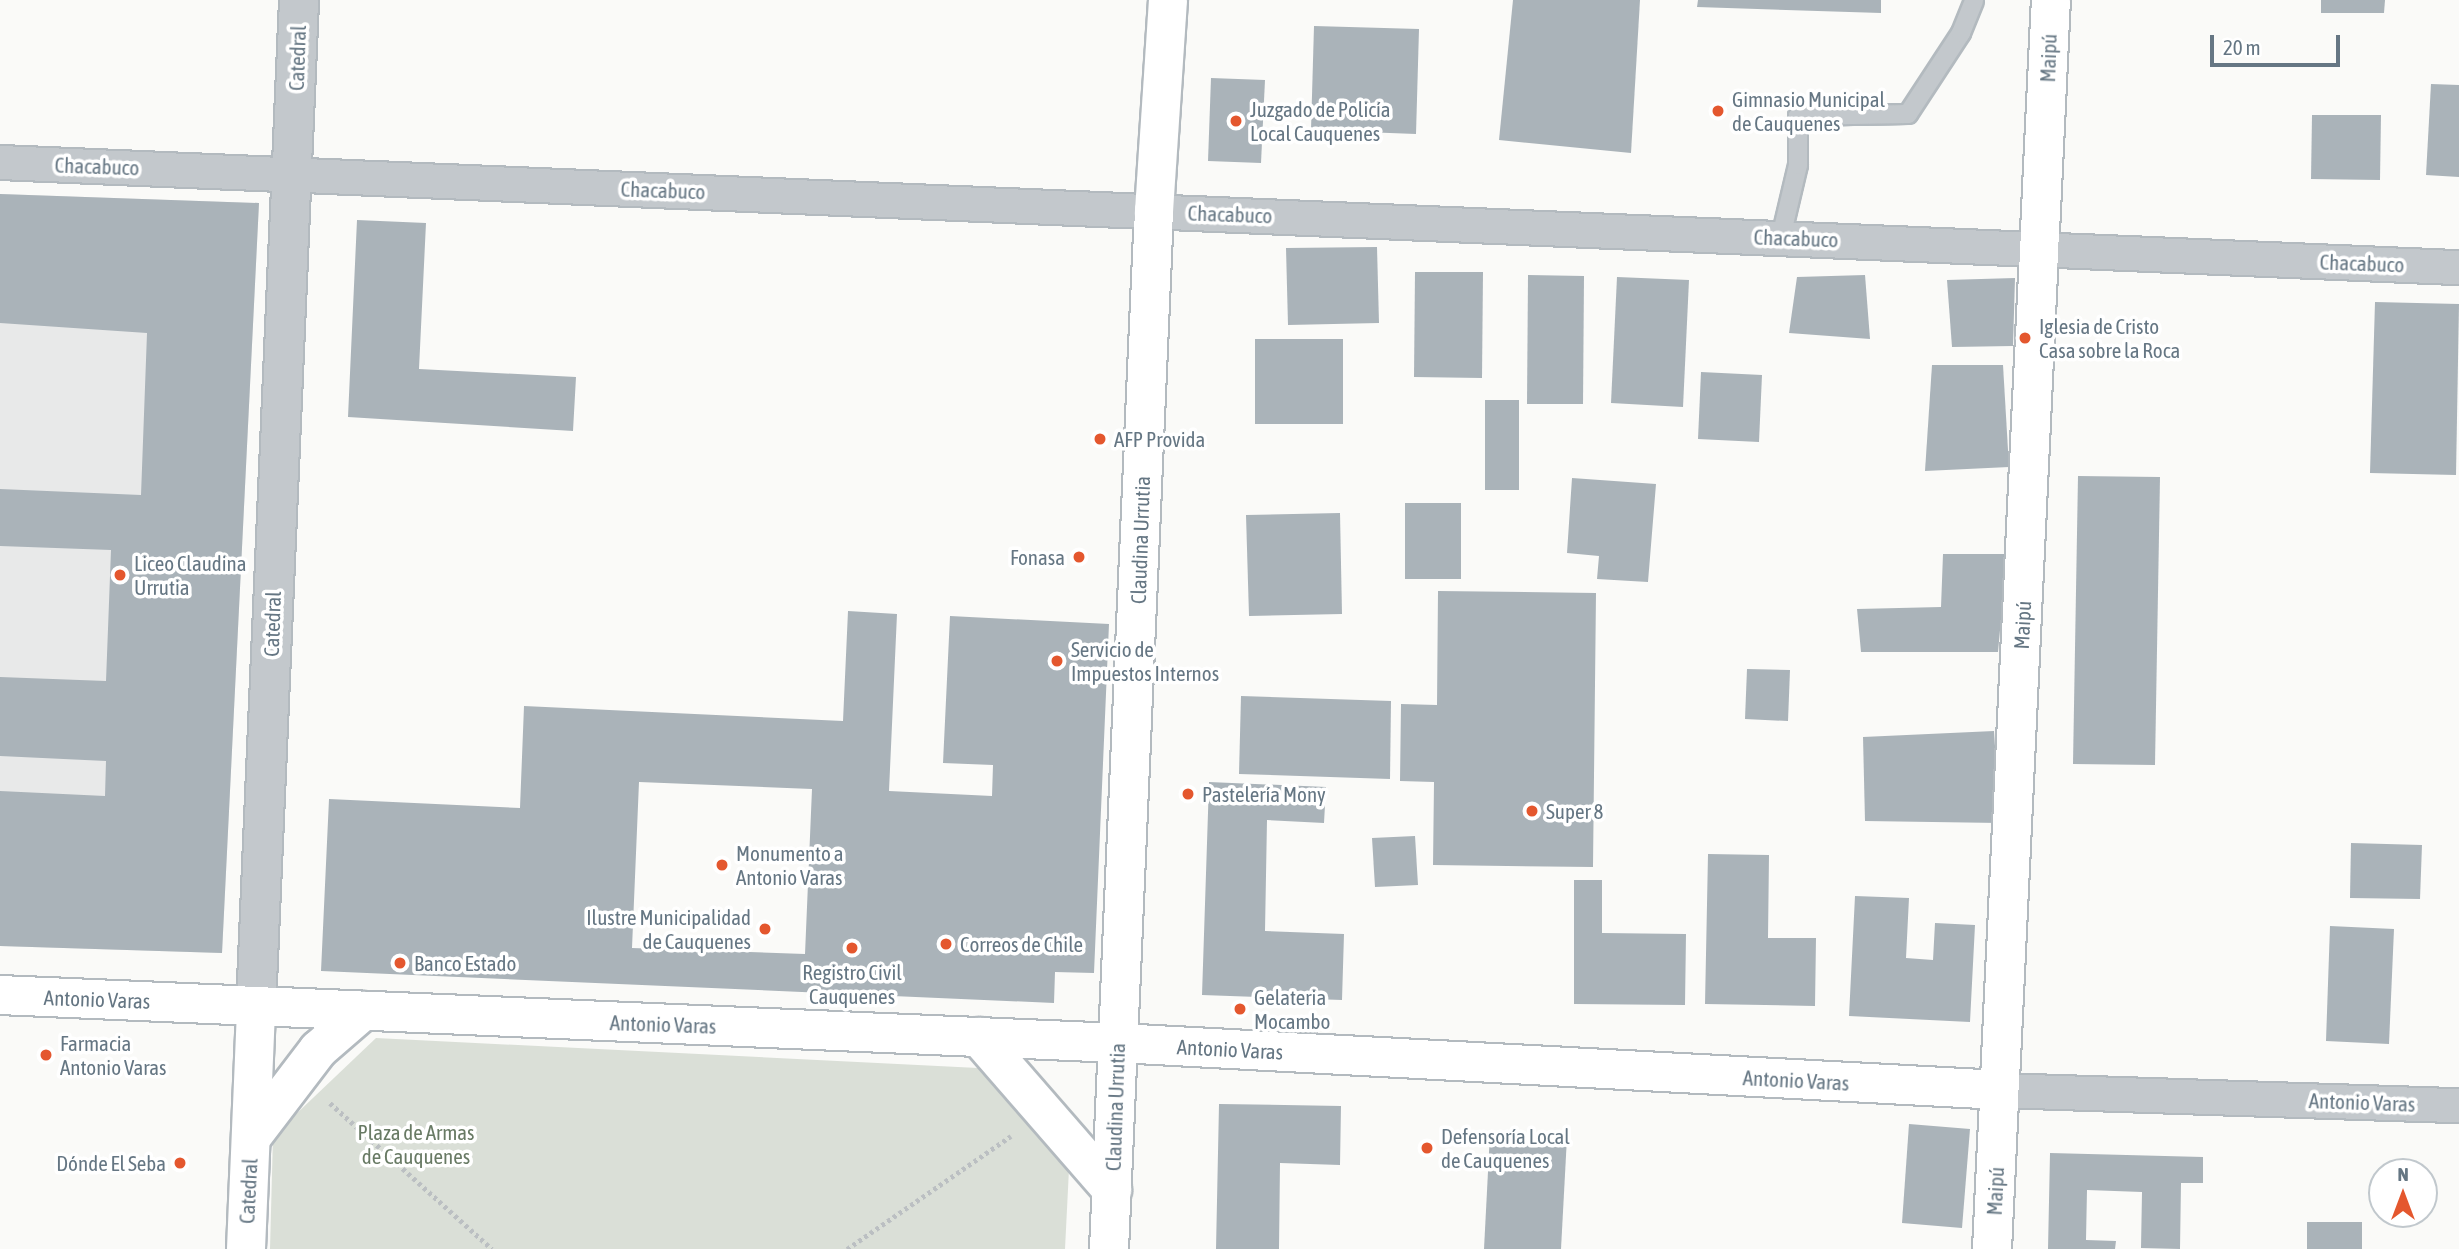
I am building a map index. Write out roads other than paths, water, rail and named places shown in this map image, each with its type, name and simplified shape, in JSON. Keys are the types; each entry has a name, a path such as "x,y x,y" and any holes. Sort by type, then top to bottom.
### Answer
{"main road":[{"name":"Claudina Urrutia","path":"1109,1249 1154,211 1168,0"},
{"name":"Maipú","path":"1992,1249 2051,0"},
{"name":"Antonio Varas","path":"0,995 1118,1043 1999,1090"},
{"name":"Catedral","path":"246,1249 256,1006"},
{"path":"251,1138 302,1070 363,1011"},
{"path":"979,1037 1112,1190"}],"street":[{"name":"Catedral","path":"256,1006 299,0"},
{"name":"Chacabuco","path":"0,162 2459,267"},
{"name":"Antonio Varas","path":"1999,1090 2459,1105"}],"lane":[{"path":"1781,237 1798,165 1798,116 1908,114 1961,33 1974,0"}],"place":[{"name":"Gimnasio Municipal de Cauquenes","path":"1718,111"},
{"name":"Juzgado de Policía Local Cauquenes","path":"1236,121"},
{"name":"Iglesia de Cristo Casa sobre la Roca","path":"2025,338"},
{"name":"AFP Provida","path":"1100,439"},
{"name":"Fonasa","path":"1079,557"},
{"name":"Liceo Claudina Urrutia","path":"120,575"},
{"name":"Servicio de Impuestos Internos","path":"1057,661"},
{"name":"Pastelería Mony","path":"1188,794"},
{"name":"Super 8","path":"1532,811"},
{"name":"Monumento a Antonio Varas","path":"722,865"},
{"name":"Ilustre Municipalidad de Cauquenes","path":"765,929"},
{"name":"Correos de Chile","path":"946,944"},
{"name":"Registro Civil Cauquenes","path":"852,948"},
{"name":"Banco Estado","path":"400,963"},
{"name":"Gelateria Mocambo","path":"1240,1009"},
{"name":"Farmacia Antonio Varas","path":"46,1055"},
{"name":"Defensoría Local de Cauquenes","path":"1427,1148"},
{"name":"Dónde El Seba","path":"180,1163"}],"park label":[{"name":"Plaza de Armas de Cauquenes","path":"416,1144"}]}
